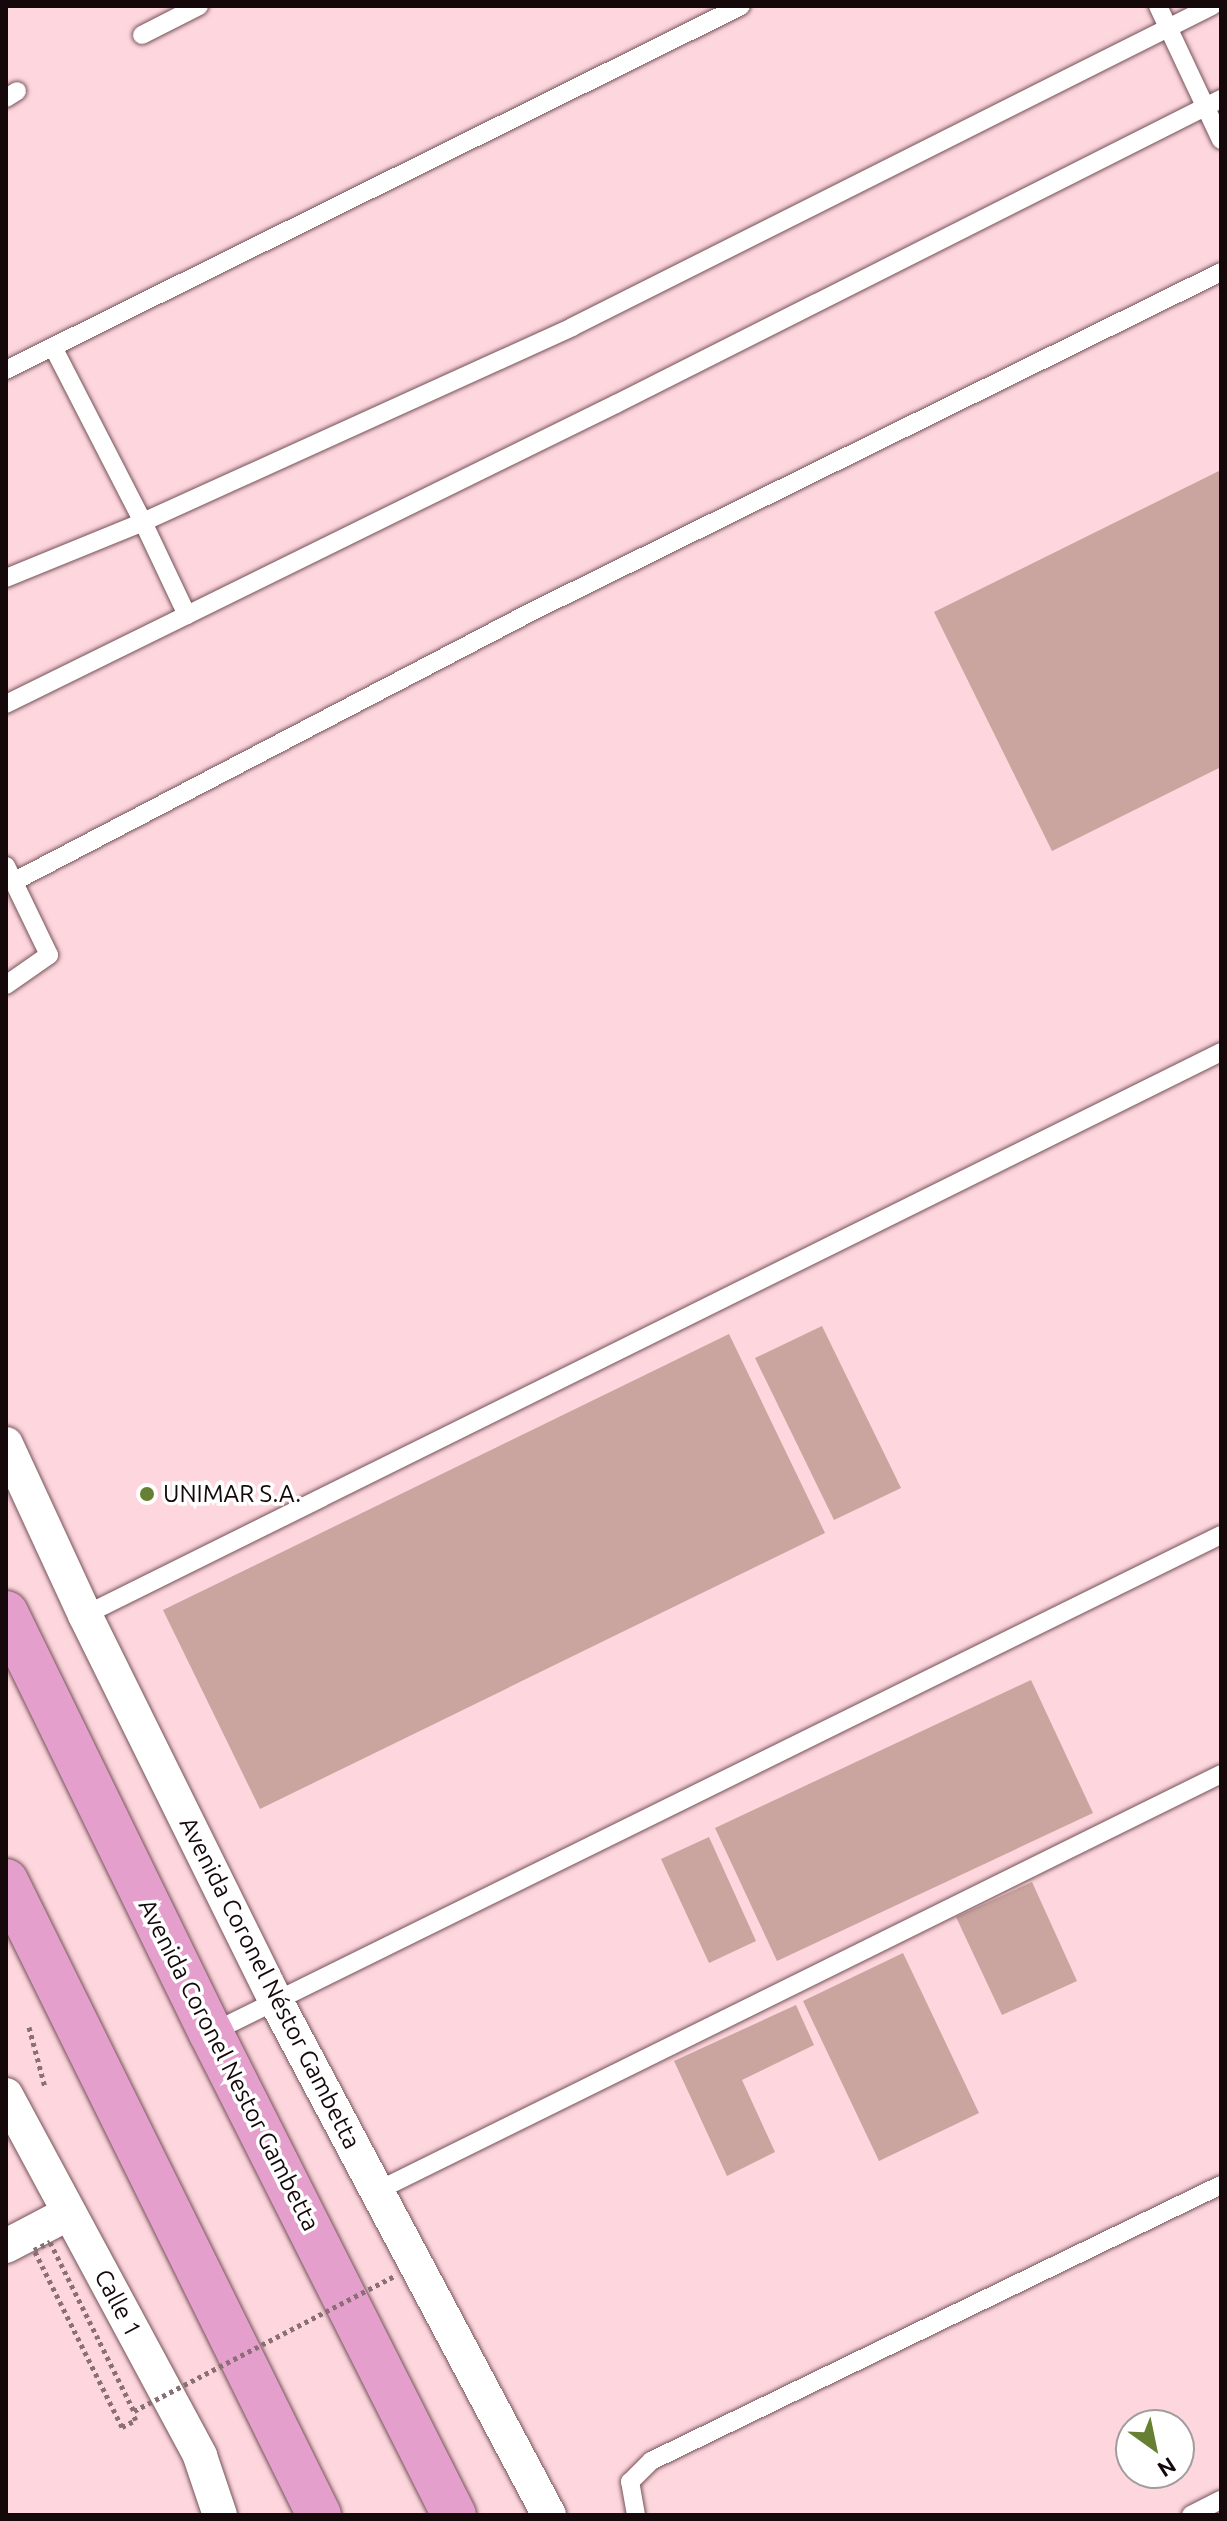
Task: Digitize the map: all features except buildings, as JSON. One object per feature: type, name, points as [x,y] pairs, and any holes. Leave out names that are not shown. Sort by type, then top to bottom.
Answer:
[{"type":"highway","name":"Avenida Coronel Nestor Gambetta","points":[[6,1613],[211,2033],[454,2515]]},
{"type":"highway","points":[[6,1881],[319,2515]]},
{"type":"street","name":"Avenida Coronel Néstor Gambetta","points":[[6,1444],[85,1615],[276,2001],[549,2515]]},
{"type":"street","name":"Calle 1","points":[[6,2095],[200,2456],[220,2515]]},
{"type":"street","points":[[6,2246],[69,2213]]},
{"type":"lane","points":[[142,35],[199,6]]},
{"type":"lane","points":[[6,370],[741,6]]},
{"type":"lane","points":[[1158,6],[1213,103],[1221,140]]},
{"type":"lane","points":[[6,578],[143,522],[572,327],[1212,6]]},
{"type":"lane","points":[[6,704],[1213,103]]},
{"type":"lane","points":[[6,985],[49,955],[9,874],[531,612],[1221,272]]},
{"type":"lane","points":[[53,347],[187,615]]},
{"type":"lane","points":[[85,1615],[1221,1052]]},
{"type":"lane","points":[[211,2033],[1221,1535]]},
{"type":"lane","points":[[377,2191],[1221,1774]]},
{"type":"lane","points":[[636,2515],[630,2482],[651,2461],[1221,2185]]},
{"type":"lane","points":[[1191,2515],[1221,2500]]},
{"type":"path","points":[[27,2022],[46,2089]]},
{"type":"path","points":[[122,2427],[34,2250],[50,2242],[134,2411],[396,2275]]},
{"type":"path","points":[[199,2360],[213,2388]]},
{"type":"place","name":"UNIMAR S.A.","points":[[147,1494]]}]
